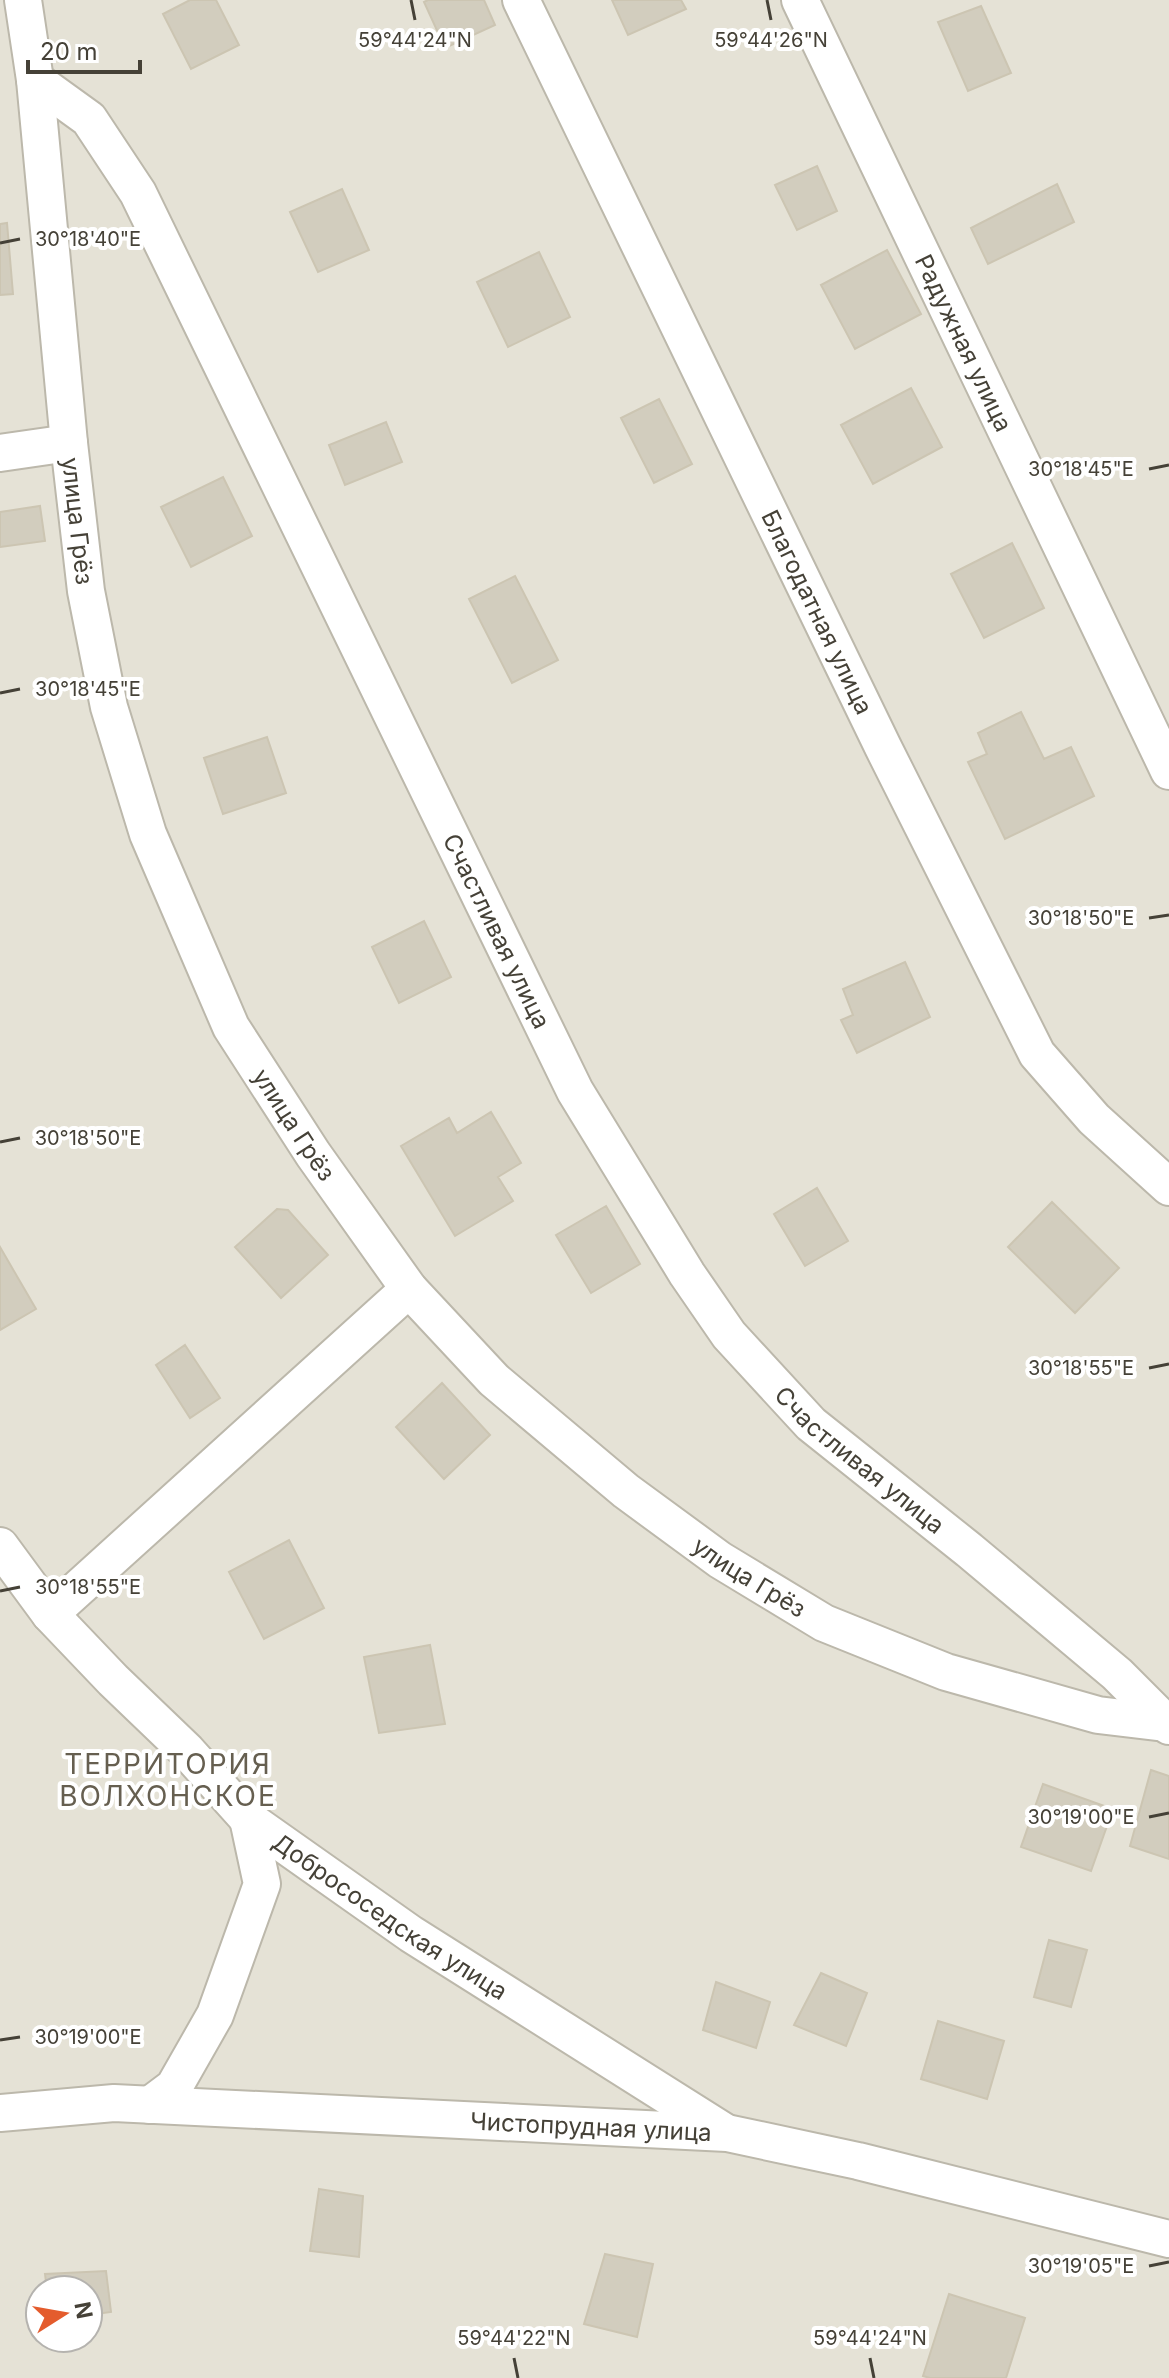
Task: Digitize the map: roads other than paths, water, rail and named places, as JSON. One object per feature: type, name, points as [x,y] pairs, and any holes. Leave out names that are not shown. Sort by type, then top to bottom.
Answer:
[{"type":"street","points":[[23,0],[35,80]]},
{"type":"street","name":"Благодатная улица","points":[[521,0],[876,733],[1037,1054],[1094,1119],[1169,1187]]},
{"type":"street","name":"Радужная улица","points":[[800,0],[1169,771]]},
{"type":"street","name":"улица Грёз","points":[[35,80],[86,591],[109,707],[148,834],[231,1027],[313,1154],[409,1289],[494,1380],[626,1491],[720,1560],[824,1623],[946,1672],[1098,1715],[1167,1725]]},
{"type":"street","name":"Счастливая улица","points":[[35,80],[89,119],[138,193],[575,1091],[687,1274],[729,1335],[811,1424],[1117,1674],[1167,1725]]},
{"type":"street","points":[[0,453],[69,443]]},
{"type":"street","points":[[50,1614],[409,1289]]},
{"type":"street","name":"Добрососедская улица","points":[[0,1546],[50,1614],[187,1751],[248,1819],[411,1934],[727,2133]]},
{"type":"street","points":[[150,2105],[174,2087],[215,2015],[262,1884],[248,1819]]},
{"type":"street","name":"Чистопрудная улица","points":[[0,2113],[114,2103],[727,2133],[858,2161],[1169,2239]]},
{"type":"district","name":"ТЕРРИТОРИЯ ВОЛХОНСКОЕ","points":[[168,1780]]}]
